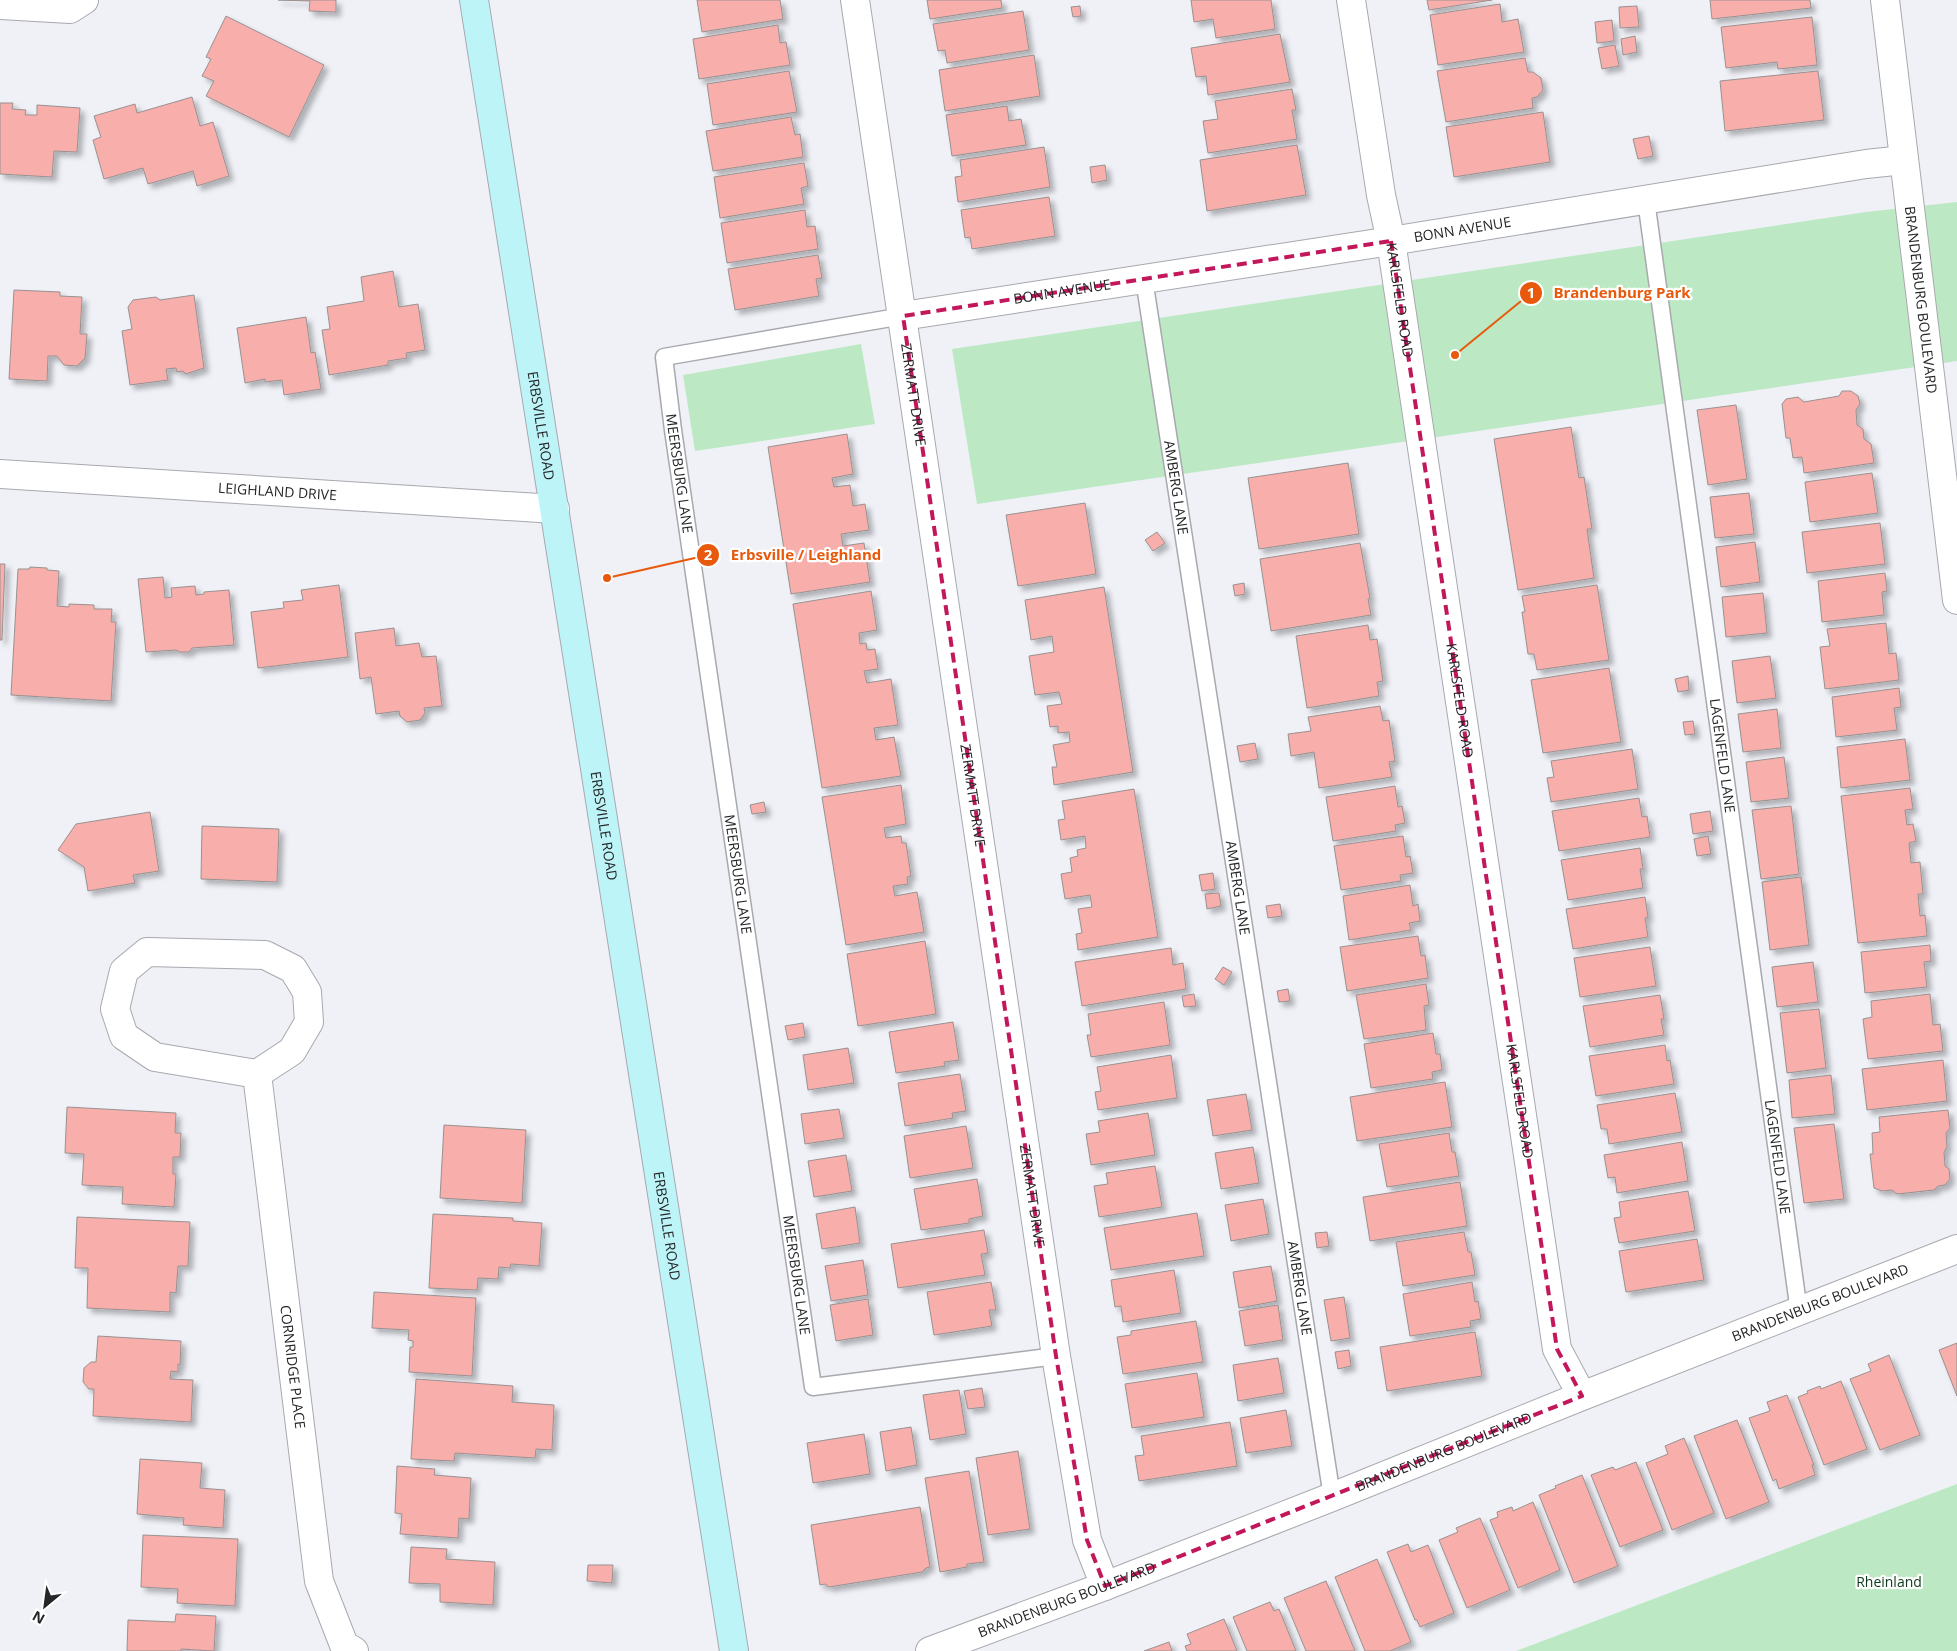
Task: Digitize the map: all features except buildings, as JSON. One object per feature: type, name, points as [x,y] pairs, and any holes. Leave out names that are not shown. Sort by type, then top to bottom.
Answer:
[{"type":"main road","name":"ERBSVILLE ROAD","points":[[474,0],[734,1651]]},
{"type":"street","points":[[0,5],[70,10],[84,0]]},
{"type":"street","name":"ZERMATT DRIVE","points":[[855,0],[1056,1356],[1087,1540],[1105,1586]]},
{"type":"street","name":"KARLSFELD ROAD","points":[[1351,0],[1381,195],[1390,241],[1557,1349],[1582,1396]]},
{"type":"street","name":"BRANDENBURG BOULEVARD","points":[[1885,0],[1957,600]]},
{"type":"street","name":"BONN AVENUE","points":[[903,316],[1390,241],[1860,165],[1904,160]]},
{"type":"street","name":"LEIGHLAND DRIVE","points":[[0,474],[555,509]]},
{"type":"street","points":[[147,952],[265,955],[293,969],[307,992],[309,1022],[292,1051],[257,1074],[155,1057],[124,1036],[116,1009],[124,971],[147,952]]},
{"type":"street","name":"CORNRIDGE PLACE","points":[[257,1074],[319,1581],[344,1645],[354,1651]]},
{"type":"street","name":"BRANDENBURG BOULEVARD","points":[[930,1651],[1105,1586],[1582,1396],[1957,1250]]},
{"type":"lane","name":"LAGENFELD LANE","points":[[1646,200],[1799,1312]]},
{"type":"lane","name":"AMBERG LANE","points":[[1144,279],[1332,1497]]},
{"type":"lane","name":"MEERSBURG LANE","points":[[903,316],[664,357],[673,430],[813,1387],[1056,1356]]},
{"type":"highlighted area","points":[[1391,241],[1557,1349],[1582,1396],[1105,1586],[1087,1540],[1056,1356],[903,316]]},
{"type":"green space","points":[[1957,202],[1957,361],[977,504],[952,349],[1866,212]]},
{"type":"green space","points":[[861,344],[875,424],[695,451],[683,375]]},
{"type":"green space","name":"Rheinland","points":[[1957,1484],[1957,1651],[1516,1651]]},
{"type":"place","name":"Brandenburg Park","points":[[1455,355]]},
{"type":"place","name":"Erbsville / Leighland","points":[[607,578]]}]
